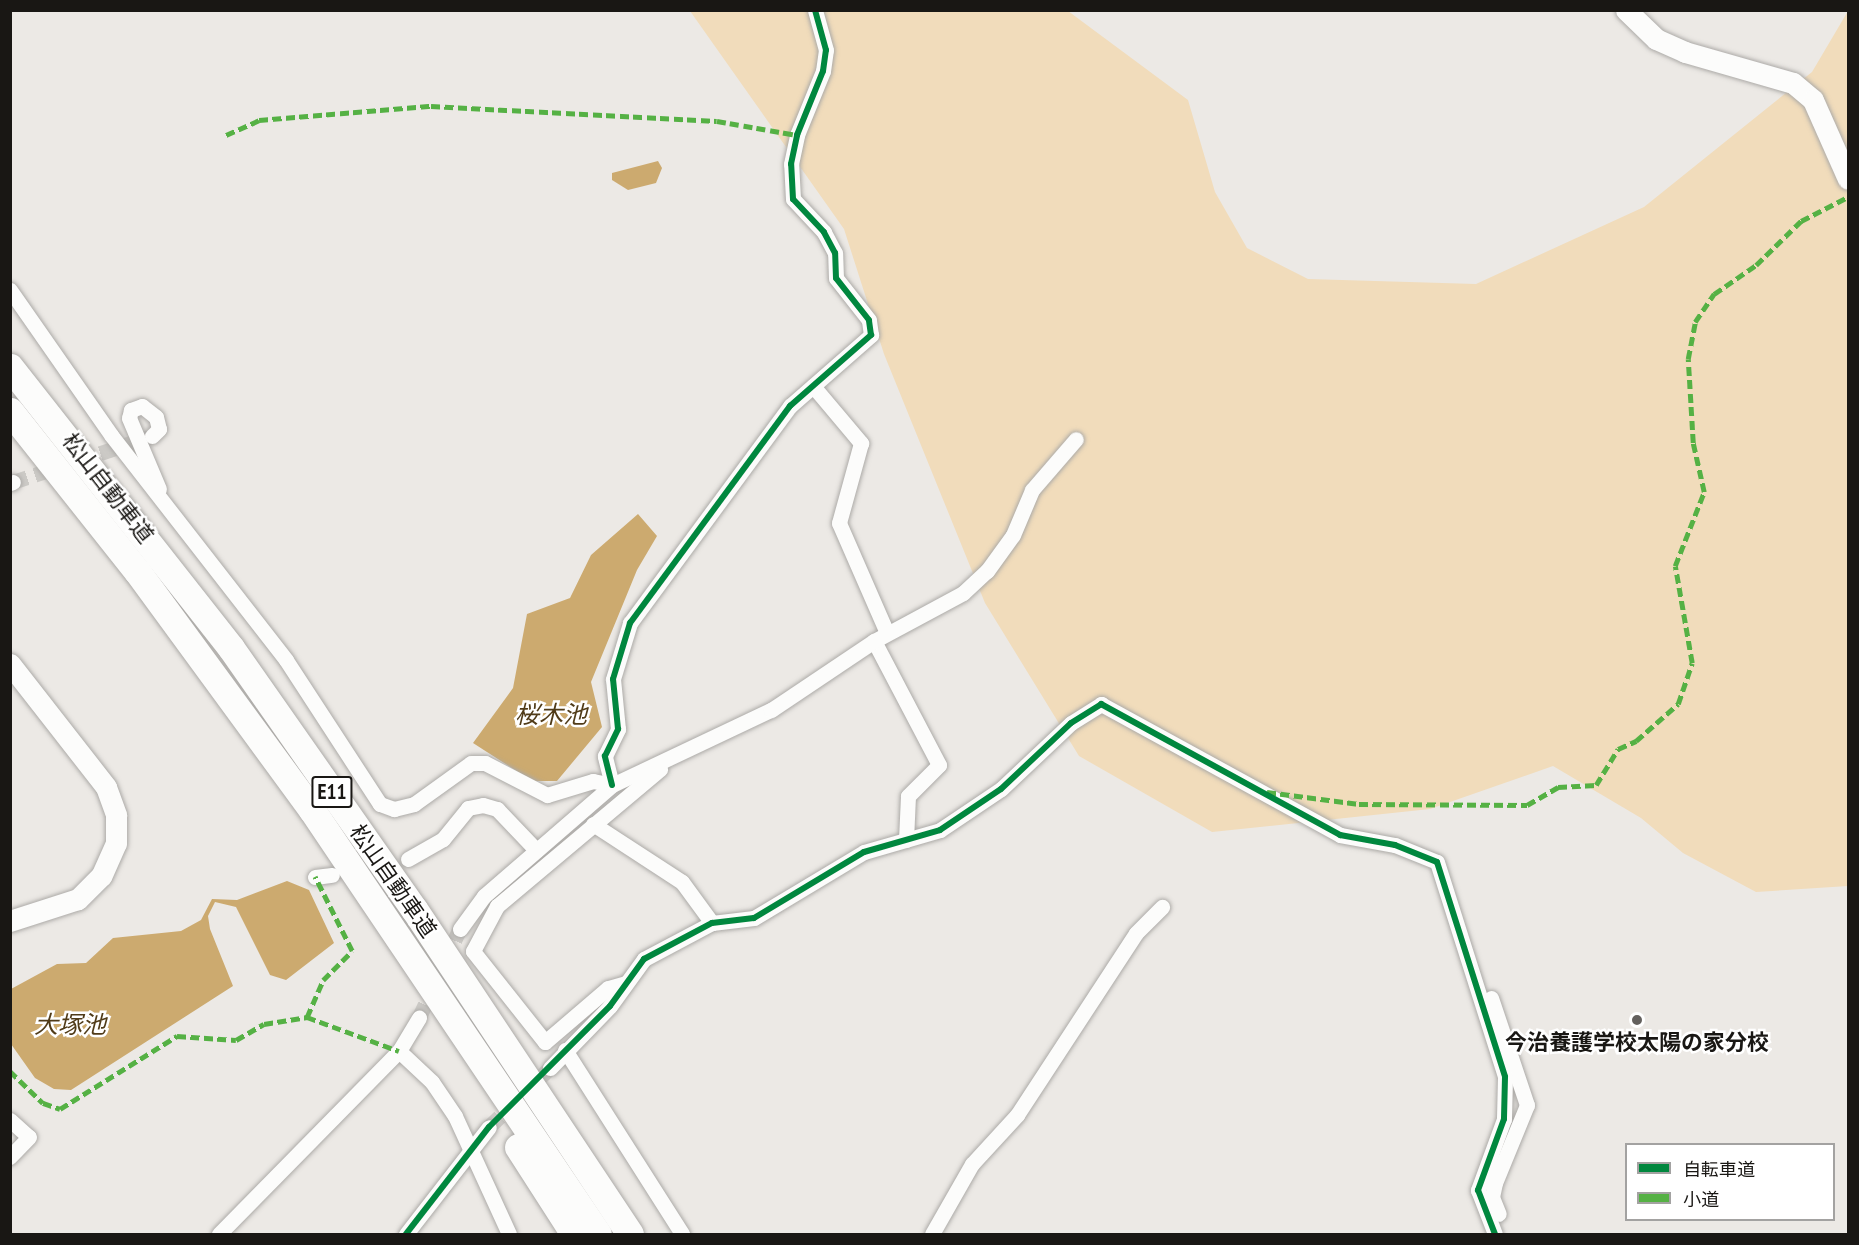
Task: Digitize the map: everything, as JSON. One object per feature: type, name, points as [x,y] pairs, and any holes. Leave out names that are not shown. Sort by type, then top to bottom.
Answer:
[{"type":"highway","name":"松山自動車道","points":[[10,367],[231,648],[414,909],[630,1234]]},
{"type":"highway","name":"松山自動車道","points":[[10,411],[137,571],[312,810],[598,1234]]},
{"type":"highway","points":[[312,810],[382,932],[574,1234]]},
{"type":"street","points":[[612,785],[605,756],[618,729],[613,680],[630,623],[742,466],[813,386],[871,334],[869,320],[836,278],[835,252],[824,232],[794,199],[791,164],[797,135],[824,71],[826,50],[815,10]]},
{"type":"street","points":[[1626,10],[1648,34],[1685,52],[1793,83],[1813,100],[1848,179]]},
{"type":"street","points":[[10,290],[168,511],[286,660],[380,804],[394,809],[414,804],[471,763],[485,763],[547,795],[593,781],[612,785]]},
{"type":"street","points":[[813,386],[861,443],[839,523],[881,637],[939,765],[908,796],[906,840]]},
{"type":"street","points":[[152,436],[159,429],[156,417],[146,407],[131,410],[129,418],[168,511]]},
{"type":"street","points":[[460,929],[484,896],[612,785],[771,710],[881,637],[963,593],[987,571],[1013,535],[1032,490],[1076,439]]},
{"type":"street","points":[[10,664],[106,787],[116,815],[116,843],[100,876],[78,899],[10,921]]},
{"type":"street","points":[[550,1068],[626,983],[644,959],[712,923],[754,918],[864,852],[906,840],[961,816],[1101,704],[1340,835],[1430,857],[1446,879],[1447,906],[1505,1077],[1504,1119],[1478,1190],[1495,1234]]},
{"type":"street","points":[[626,983],[608,988],[545,1042],[472,951],[497,906],[671,759]]},
{"type":"street","points":[[408,860],[443,839],[468,808],[483,805],[497,809],[536,850]]},
{"type":"street","points":[[593,824],[682,882],[712,923]]},
{"type":"street","points":[[315,877],[332,875]]},
{"type":"street","points":[[932,1234],[972,1164],[1017,1116],[1136,933],[1162,907]]},
{"type":"street","points":[[1491,998],[1527,1105],[1492,1197],[1503,1234]]},
{"type":"street","points":[[219,1234],[399,1050],[419,1018]]},
{"type":"street","points":[[399,1050],[432,1082],[472,1148],[509,1234]]},
{"type":"street","points":[[565,1050],[682,1234]]},
{"type":"street","points":[[10,1120],[28,1137],[10,1158]]},
{"type":"street","points":[[406,1234],[489,1127]]},
{"type":"shaded area","points":[[690,11],[1068,11],[1188,100],[1215,192],[1247,248],[1308,279],[1476,284],[1644,207],[1812,72],[1848,11],[1848,886],[1756,892],[1683,853],[1641,818],[1553,766],[1430,809],[1212,832],[1079,756],[985,603],[884,354],[844,229]]},
{"type":"water","points":[[658,161],[662,168],[656,183],[628,190],[612,180],[612,173]]},
{"type":"water","name":"桜木池","points":[[638,514],[657,536],[637,570],[591,682],[602,727],[557,781],[532,781],[473,743],[513,688],[527,614],[570,598],[591,555]]},
{"type":"water","name":"大塚池","points":[[287,881],[309,890],[334,943],[286,980],[270,975],[236,907],[215,902],[208,916],[210,929],[233,986],[71,1090],[54,1089],[35,1078],[11,1044],[11,989],[57,964],[86,963],[113,938],[181,931],[201,920],[212,899],[237,900]]},
{"type":"tunnel","points":[[13,482],[149,437]]},
{"type":"tunnel","points":[[445,961],[460,929]]},
{"type":"tunnel","points":[[419,1018],[434,986]]},
{"type":"tunnel","points":[[489,1127],[550,1068]]},
{"type":"marked path","points":[[226,135],[259,120],[431,106],[717,121],[797,135]]},
{"type":"marked path","points":[[1267,792],[1359,804],[1527,805],[1558,787],[1596,785],[1618,749],[1636,741],[1678,704],[1692,663],[1675,566],[1704,492],[1693,443],[1688,359],[1695,322],[1714,294],[1756,265],[1801,221],[1848,197]]},
{"type":"marked path","points":[[307,1017],[323,980],[352,951],[315,877]]},
{"type":"marked path","points":[[10,1071],[43,1103],[60,1109],[177,1036],[236,1040],[264,1024],[307,1017],[399,1051]]},
{"type":"cycle path","points":[[612,785],[605,756],[618,729],[613,679],[630,623],[790,406],[871,335],[869,320],[836,278],[835,253],[824,232],[793,199],[791,164],[797,135],[823,71],[826,50],[815,10]]},
{"type":"cycle path","points":[[406,1234],[489,1127],[610,1006],[644,959],[712,923],[754,918],[864,852],[940,830],[1001,789],[1071,723],[1101,704],[1340,835],[1395,845],[1437,862],[1505,1077],[1504,1119],[1478,1190],[1495,1234]]},
{"type":"place","name":"今治養護学校太陽の家分校","points":[[1637,1020]]}]
